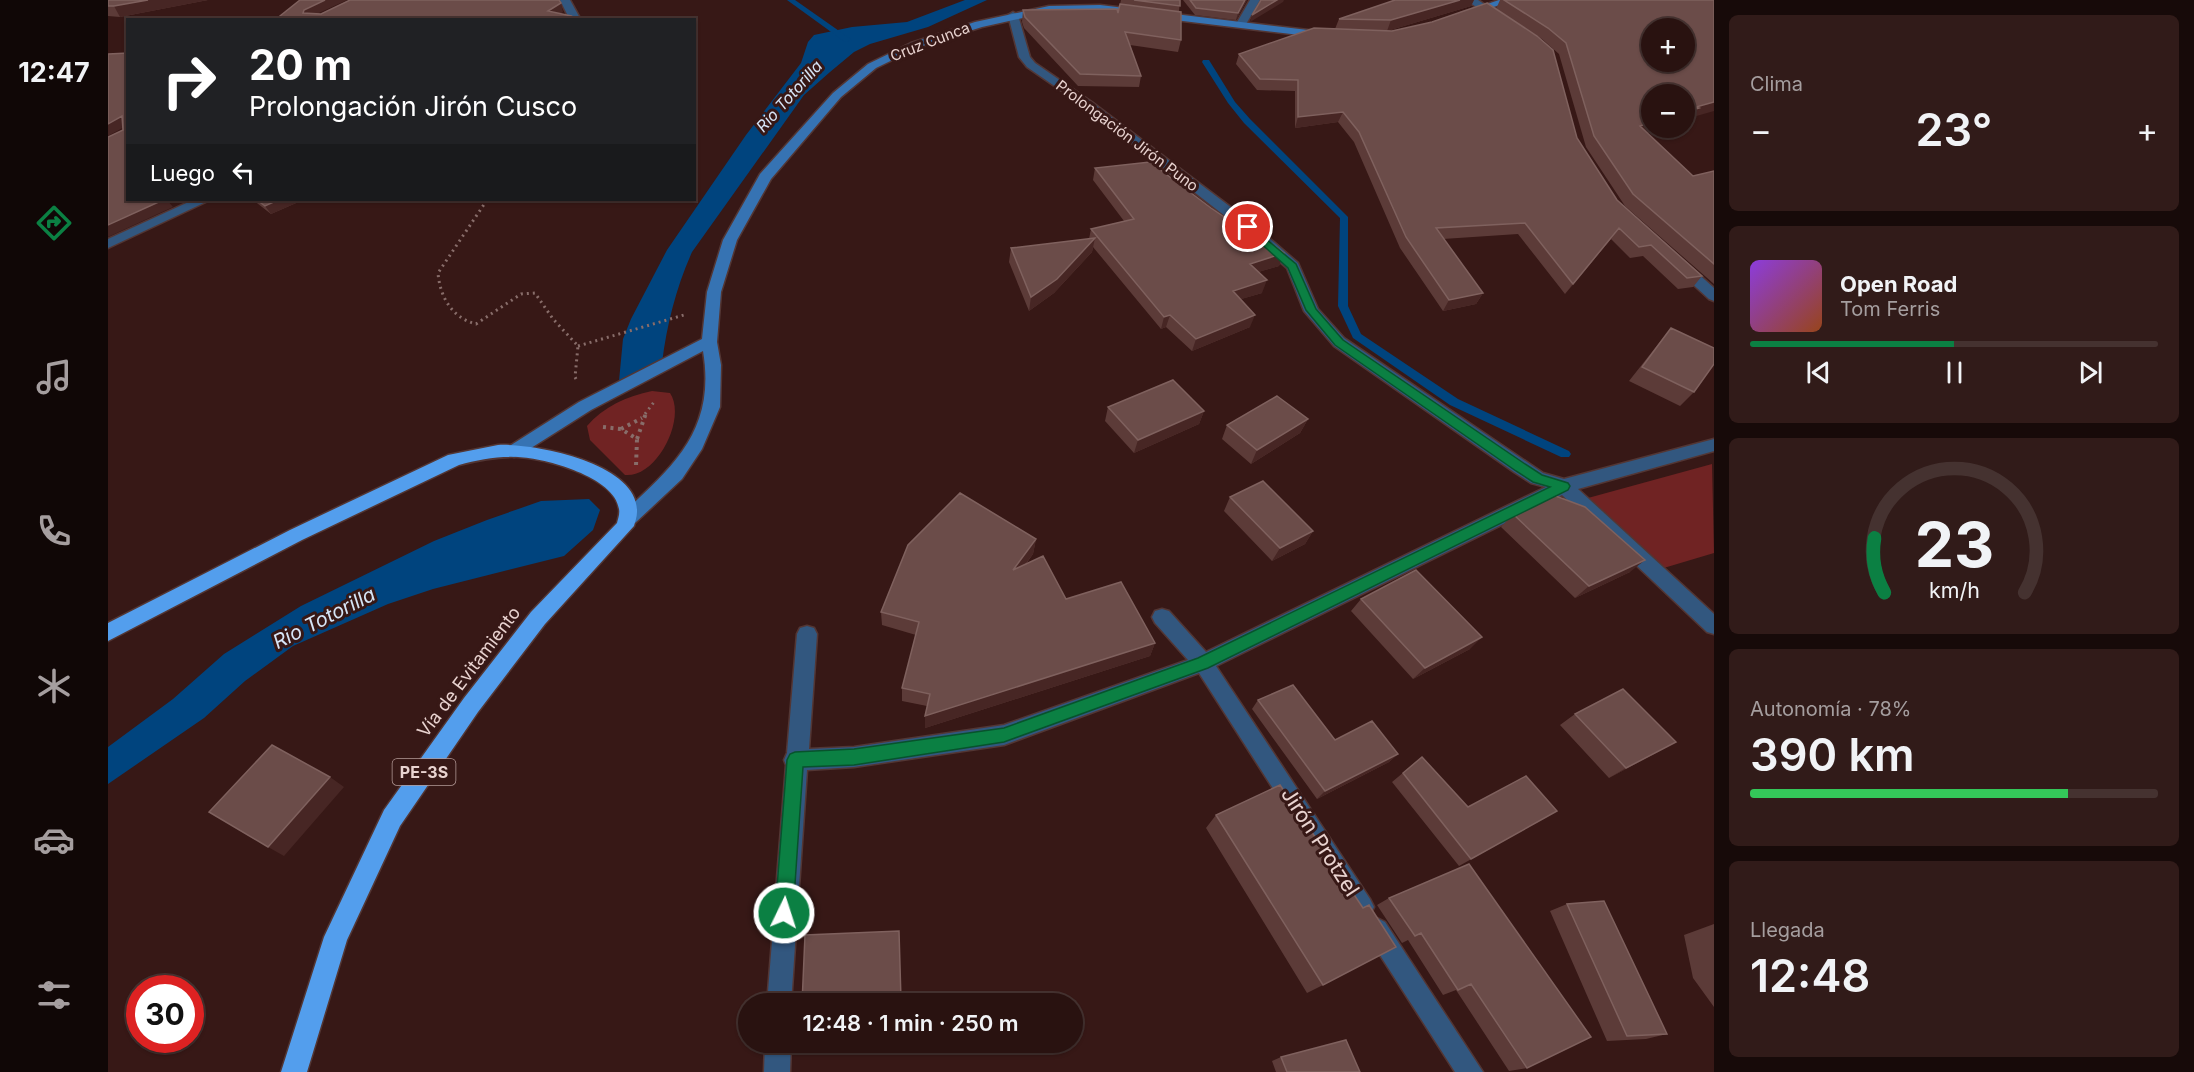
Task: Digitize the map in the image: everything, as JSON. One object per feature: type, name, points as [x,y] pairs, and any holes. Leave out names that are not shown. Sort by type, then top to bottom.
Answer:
[{"type":"highway","points":[[108,633],[296,535],[453,460],[491,451],[540,453],[594,472],[616,486],[626,500],[630,518]]},
{"type":"highway","name":"Vía de Evitamiento","points":[[294,1072],[336,937],[392,819],[471,705],[537,618],[621,531],[630,518]]},
{"type":"street","points":[[565,0],[575,18]]},
{"type":"street","points":[[1241,24],[1255,0]]},
{"type":"street","points":[[1458,16],[1476,3],[1510,0]]},
{"type":"street","points":[[1476,3],[1510,25]]},
{"type":"street","name":"Cruz Cunca","points":[[630,518],[661,490],[694,449],[712,407],[713,365],[709,342],[714,292],[730,240],[765,177],[837,95],[872,66],[915,45],[1013,15],[1048,9],[1100,8],[1340,36]]},
{"type":"street","name":"Prolongación Jirón Puno","points":[[1013,15],[1025,57],[1031,65],[1089,105],[1248,227],[1293,266],[1311,310],[1339,342],[1520,468],[1537,478],[1564,486]]},
{"type":"street","points":[[108,244],[201,201]]},
{"type":"street","points":[[1670,257],[1714,296]]},
{"type":"street","points":[[514,451],[586,405],[709,342]]},
{"type":"street","points":[[795,760],[854,757],[1004,735],[1203,663],[1564,486],[1714,445]]},
{"type":"street","points":[[1564,486],[1714,626]]},
{"type":"street","name":"Jirón Protzel","points":[[1162,617],[1203,663],[1470,1072]]},
{"type":"street","points":[[780,993],[795,760],[807,634]]},
{"type":"street","points":[[777,1072],[778,1053]]},
{"type":"path","points":[[487,201],[438,273],[438,284],[443,297],[461,320],[476,324],[497,313],[518,294],[531,291],[578,346],[575,377]]},
{"type":"path","points":[[578,346],[671,318]]},
{"type":"path","points":[[571,414],[584,426],[621,429],[637,439],[635,478],[661,490]]},
{"type":"path","points":[[621,429],[643,418]]},
{"type":"shaded area","points":[[652,391],[670,393],[675,417],[672,431],[658,457],[648,467],[637,473],[625,475],[590,440],[587,426],[600,413],[616,403]]},
{"type":"shaded area","points":[[1712,464],[1714,553],[1657,570],[1588,498]]},
{"type":"water","name":"Rio Totorilla","points":[[965,0],[987,0],[928,27],[870,44],[854,52],[804,95],[692,252],[673,306],[662,363],[619,381],[623,339],[667,250],[746,135],[801,63],[808,42],[814,35],[852,27],[907,22]]},
{"type":"water","name":"Rio Totorilla","points":[[589,499],[600,510],[593,530],[564,556],[433,589],[388,604],[293,646],[245,681],[204,718],[108,784],[108,747],[173,699],[224,654],[301,606],[434,541],[487,520],[541,501]]},
{"type":"building","points":[[108,0],[148,0],[108,6]]},
{"type":"building","points":[[300,0],[325,0],[304,10],[303,13],[321,14],[350,0],[559,0],[561,3],[548,11],[571,16],[568,18],[278,18]]},
{"type":"building","points":[[1134,0],[1180,0],[1180,6]]},
{"type":"building","points":[[1190,0],[1245,0],[1238,13],[1196,8]]},
{"type":"building","points":[[1261,0],[1277,0],[1252,15]]},
{"type":"building","points":[[1395,0],[1460,0],[1391,20],[1339,19]]},
{"type":"building","points":[[1504,0],[1714,0],[1714,102],[1696,107],[1699,108],[1695,109],[1695,84],[1641,84],[1640,126],[1641,138],[1653,138],[1693,176],[1714,171],[1714,264],[1633,194],[1594,136],[1566,43],[1548,28]]},
{"type":"building","points":[[1487,3],[1537,36],[1553,50],[1577,138],[1617,200],[1702,276],[1687,278],[1651,245],[1639,247],[1619,228],[1573,284],[1525,223],[1436,228],[1483,293],[1449,300],[1406,237],[1359,132],[1343,112],[1298,117],[1298,80],[1260,79],[1239,54],[1314,28],[1392,31],[1432,22]]},
{"type":"building","points":[[1120,4],[1181,12],[1181,40],[1125,32],[1141,76],[1080,74],[1025,17],[1023,10],[1117,9],[1118,13]]},
{"type":"building","points":[[126,53],[126,201],[161,201],[108,225],[108,137],[123,130],[122,116],[108,124],[108,54]]},
{"type":"building","points":[[1150,162],[1230,221],[1236,218],[1284,253],[1250,264],[1267,280],[1233,291],[1255,315],[1196,339],[1170,315],[1164,317],[1091,229],[1134,219],[1095,168]]},
{"type":"building","points":[[258,201],[276,201],[265,206]]},
{"type":"building","points":[[1095,238],[1057,279],[1031,297],[1011,248]]},
{"type":"building","points":[[1671,328],[1714,348],[1714,364],[1694,392],[1642,367]]},
{"type":"building","points":[[1173,380],[1204,411],[1138,440],[1108,407]]},
{"type":"building","points":[[1277,396],[1308,419],[1257,450],[1227,425]]},
{"type":"building","points":[[1263,481],[1313,531],[1280,548],[1230,497]]},
{"type":"building","points":[[960,493],[1036,539],[1013,570],[1043,556],[1066,599],[1121,582],[1155,643],[925,716],[930,694],[902,688],[919,622],[881,612],[908,545]]},
{"type":"building","points":[[1553,495],[1585,507],[1645,560],[1589,586],[1513,514]]},
{"type":"building","points":[[1416,570],[1482,637],[1425,668],[1361,599]]},
{"type":"building","points":[[1293,685],[1335,740],[1372,721],[1398,754],[1325,791],[1258,700]]},
{"type":"building","points":[[1623,689],[1676,742],[1626,768],[1575,714]]},
{"type":"building","points":[[272,745],[330,777],[268,847],[209,812]]},
{"type":"building","points":[[1422,757],[1468,807],[1526,776],[1557,811],[1471,859],[1403,773]]},
{"type":"building","points":[[1280,785],[1363,908],[1369,905],[1396,947],[1323,985],[1216,815]]},
{"type":"building","points":[[1469,864],[1591,1037],[1527,1068],[1471,984],[1458,990],[1421,933],[1415,936],[1389,898]]},
{"type":"building","points":[[1604,901],[1667,1034],[1627,1036],[1567,904]]},
{"type":"building","points":[[899,931],[901,993],[802,993],[805,935]]},
{"type":"building","points":[[1346,1040],[1360,1072],[1287,1072],[1281,1057]]},
{"type":"waterway","points":[[790,0],[848,40]]},
{"type":"waterway","points":[[1206,62],[1232,103],[1247,121],[1344,217],[1343,306],[1357,336],[1454,402],[1565,454]]},
{"type":"route","points":[[784,913],[795,760],[854,757],[1004,735],[1203,663],[1564,486],[1537,478],[1520,468],[1339,342],[1311,310],[1293,266],[1248,227]]}]
